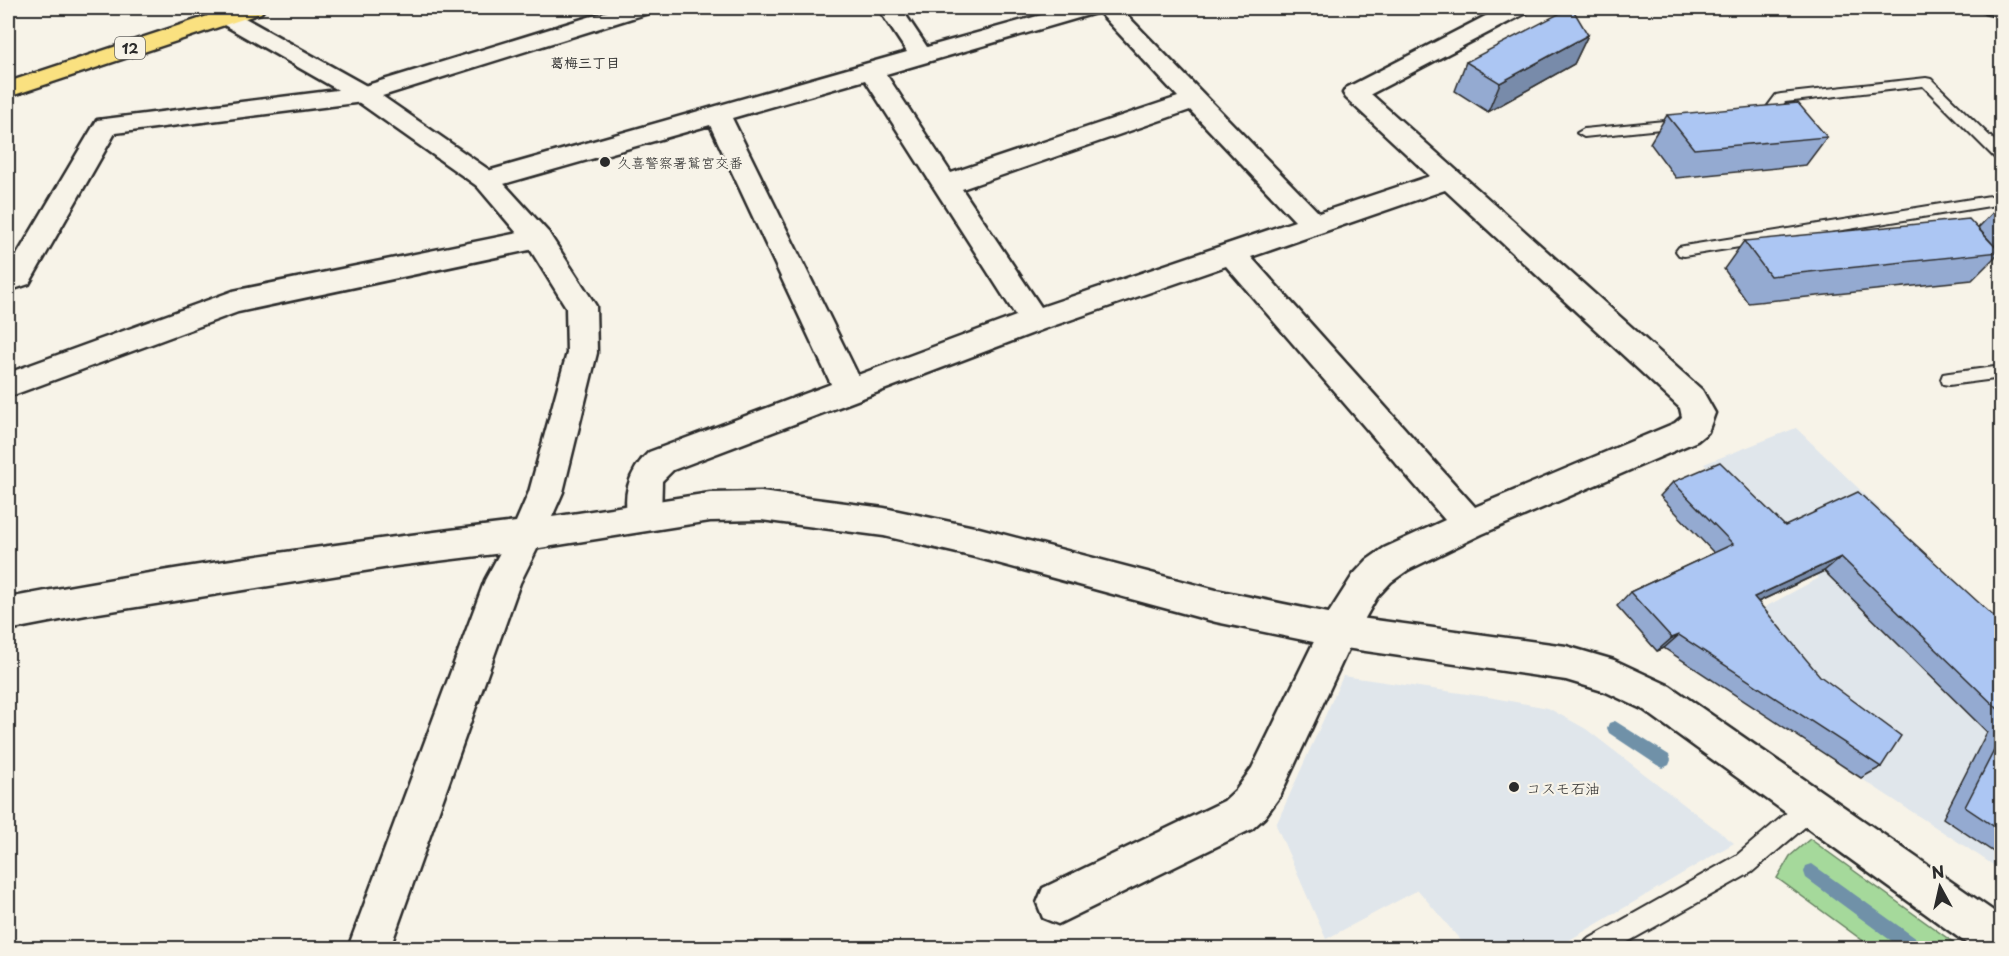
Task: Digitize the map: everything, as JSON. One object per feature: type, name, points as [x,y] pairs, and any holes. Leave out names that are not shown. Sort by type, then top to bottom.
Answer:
[{"type":"main road","name":"12","points":[[8,90],[219,12],[253,8]]},
{"type":"street","points":[[8,281],[19,277],[106,126],[363,94],[640,8]]},
{"type":"street","points":[[890,8],[921,56]]},
{"type":"street","points":[[486,180],[1090,8]]},
{"type":"street","points":[[1108,8],[1313,224]]},
{"type":"street","points":[[1059,903],[1238,815],[1250,804],[1266,782],[1338,631],[1365,586],[1379,571],[1396,559],[1470,524],[1686,432],[1697,423],[1699,413],[1691,399],[1355,93],[1518,8]]},
{"type":"street","points":[[1993,8],[2001,10]]},
{"type":"street","points":[[219,12],[363,94],[486,180],[538,239],[581,306],[582,353],[546,492],[527,535],[503,580],[369,948]]},
{"type":"street","points":[[870,69],[1034,321]]},
{"type":"street","points":[[944,185],[1194,100]]},
{"type":"street","points":[[717,113],[850,391]]},
{"type":"street","points":[[644,516],[643,486],[650,470],[661,461],[1034,321],[1449,179]]},
{"type":"street","points":[[8,385],[233,302],[538,239]]},
{"type":"street","points":[[1231,253],[1470,524]]},
{"type":"street","points":[[8,614],[86,599],[396,551],[527,535],[710,507],[761,506],[884,522],[979,543],[1216,606],[1338,631],[1566,663],[1614,677],[1658,698],[2001,943]]},
{"type":"lane","points":[[1745,117],[1768,115],[1781,98],[1926,82],[2001,158]]},
{"type":"lane","points":[[1584,133],[1699,122]]},
{"type":"lane","points":[[1684,251],[2001,199]]},
{"type":"lane","points":[[1948,379],[2001,372]]},
{"type":"lane","points":[[1595,948],[1744,864],[1811,807]]},
{"type":"shaded area","points":[[1796,428],[2001,626],[2001,870],[1674,656],[1819,578],[1704,464]]},
{"type":"shaded area","points":[[1343,676],[1548,708],[1586,729],[1734,843],[1556,948],[1467,948],[1418,890],[1326,939],[1276,825]]},
{"type":"green space","points":[[1810,839],[1961,948],[1873,948],[1777,878],[1790,856]]},
{"type":"building","points":[[1570,8],[1588,35],[1500,83],[1466,62]]},
{"type":"building","points":[[1798,103],[1827,137],[1694,149],[1667,115]]},
{"type":"building","points":[[1969,219],[2000,252],[1770,276],[1744,241]]},
{"type":"building","points":[[1720,462],[1785,526],[1858,492],[2001,623],[2001,712],[1841,557],[1754,597],[1820,676],[1901,736],[1881,767],[1679,635],[1672,638],[1630,592],[1733,544],[1673,482]]},
{"type":"building","points":[[2001,737],[2001,831],[1965,807]]},
{"type":"waterway","points":[[1615,728],[1663,760]]},
{"type":"waterway","points":[[1812,872],[1915,948]]},
{"type":"place","name":"久喜警察署鷲宮交番","points":[[605,162]]},
{"type":"place","name":"コスモ石油","points":[[1514,787]]},
{"type":"district","name":"葛梅三丁目","points":[[585,62]]}]
